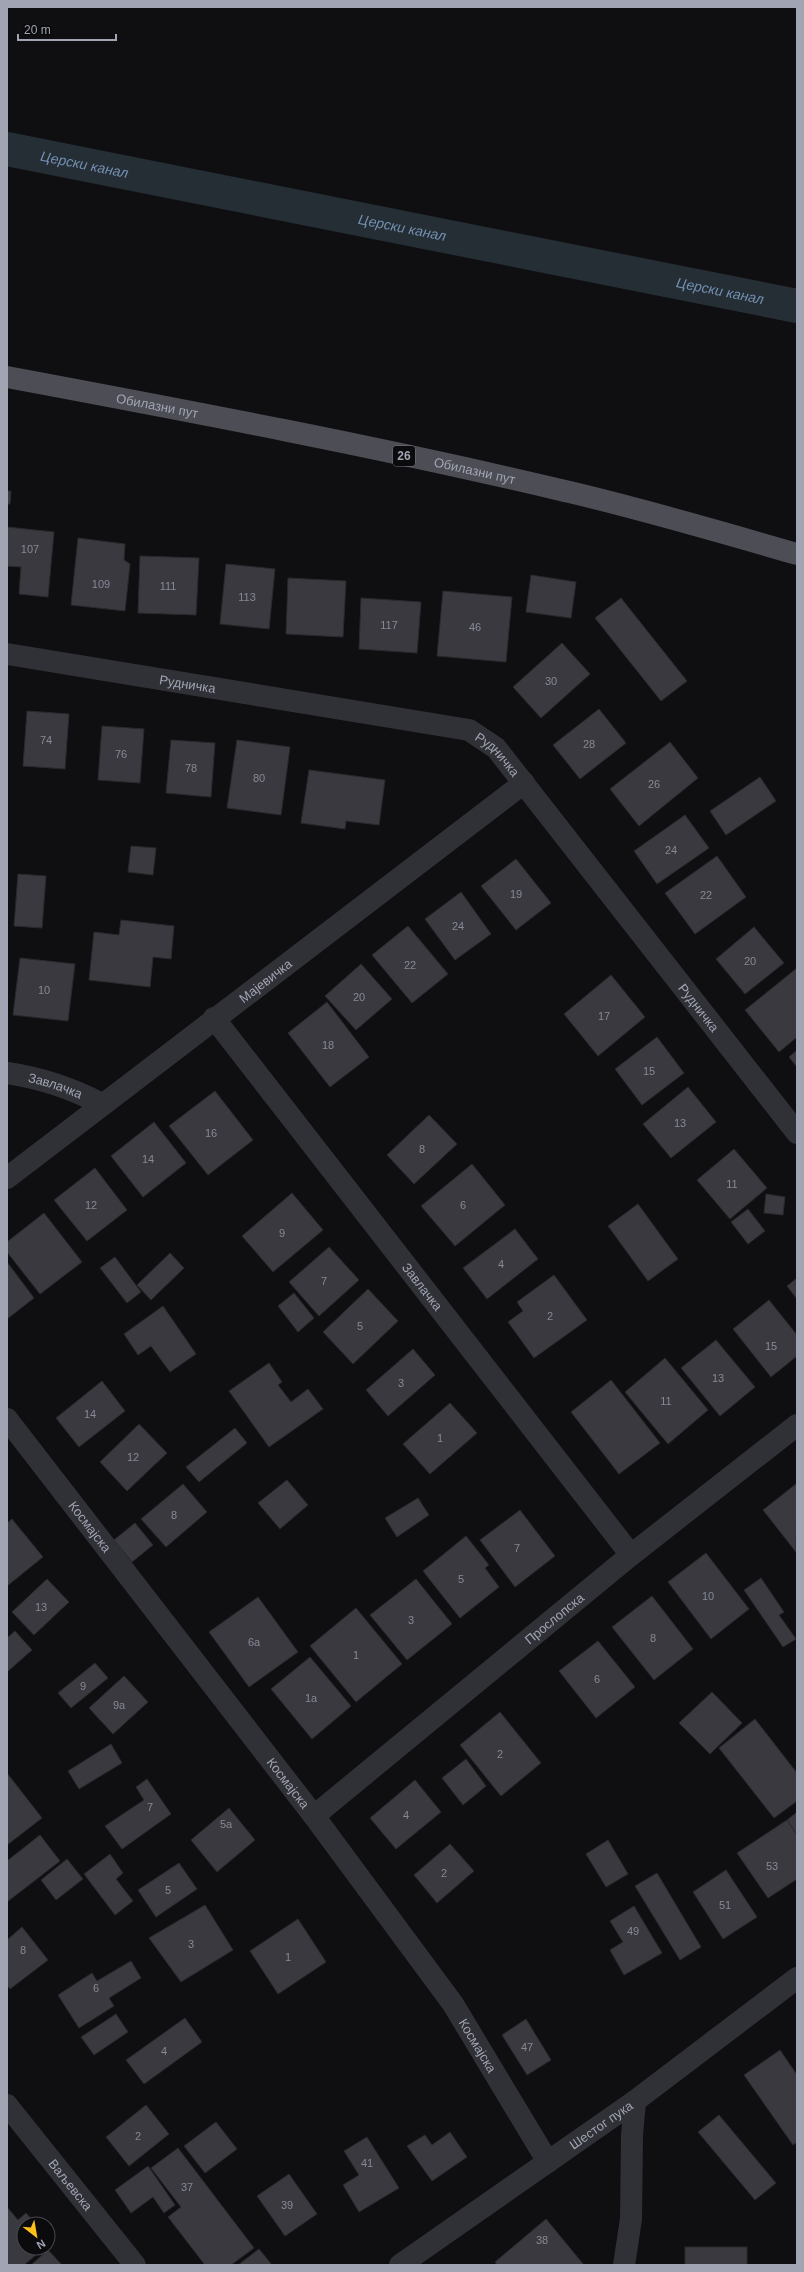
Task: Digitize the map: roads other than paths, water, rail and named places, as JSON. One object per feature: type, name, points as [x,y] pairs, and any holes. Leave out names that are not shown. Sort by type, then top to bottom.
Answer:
[{"type":"main road","name":"Обилазни пут","points":[[7,377],[230,419],[495,475],[688,522],[797,554]]},
{"type":"street","name":"Рудничка","points":[[7,654],[469,730],[496,748],[797,1133]]},
{"type":"street","name":"Мајевичка","points":[[7,1178],[214,1018],[524,783]]},
{"type":"street","name":"Завлачка","points":[[214,1018],[631,1556]]},
{"type":"street","name":"Завлачка","points":[[7,1073],[38,1078],[67,1087],[102,1104]]},
{"type":"street","name":"Космајска","points":[[7,1419],[314,1816],[453,2004],[548,2162]]},
{"type":"street","name":"Прослопска","points":[[314,1816],[631,1556],[797,1425]]},
{"type":"street","name":"Шестог пука","points":[[400,2265],[635,2101],[797,1978]]},
{"type":"street","points":[[624,2265],[631,2219],[632,2135],[635,2101]]},
{"type":"street","name":"Ваљевска","points":[[7,2105],[28,2134],[135,2265]]},
{"type":"street","points":[[7,2133],[28,2134]]},
{"type":"waterway","name":"Церски канал","points":[[7,149],[797,306]]}]
